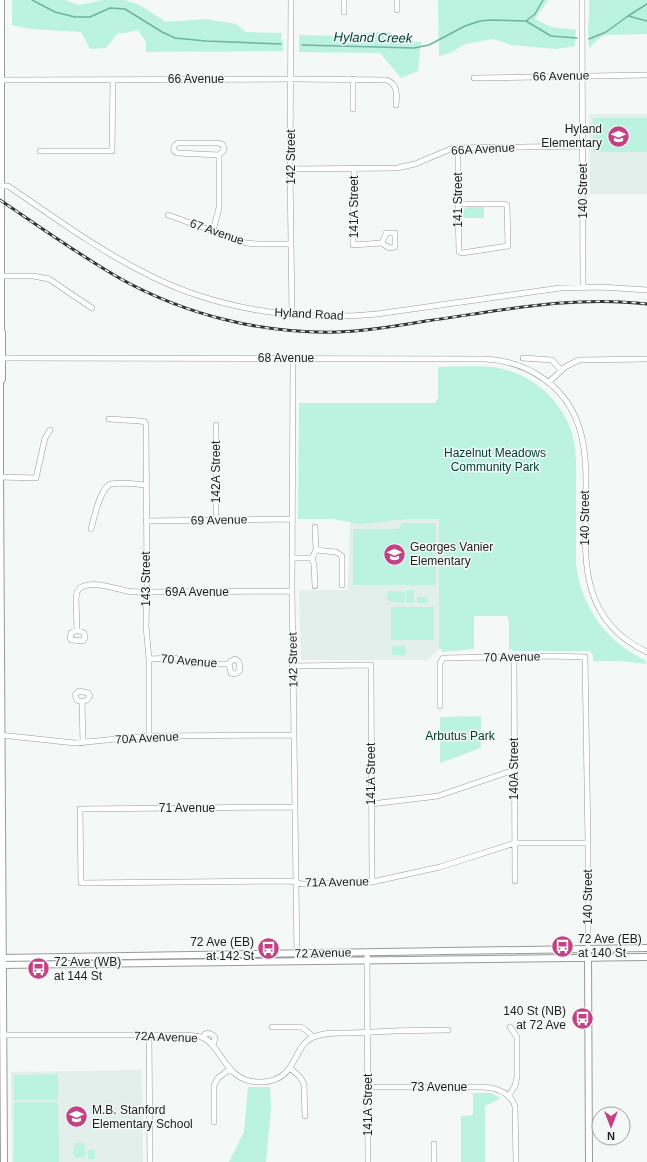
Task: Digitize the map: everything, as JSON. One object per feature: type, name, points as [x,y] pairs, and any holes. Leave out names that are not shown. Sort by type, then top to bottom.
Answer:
[{"type":"main road","points":[[1,0],[1,962],[4,1162]]},
{"type":"main road","name":"72 Avenue","points":[[1,962],[367,952],[647,948]]},
{"type":"main road","name":"140 Street","points":[[588,949],[589,1162]]},
{"type":"main road","name":"72 Avenue","points":[[1,962],[297,962],[647,957]]},
{"type":"street","name":"142 Street","points":[[291,0],[290,169],[292,314]]},
{"type":"street","points":[[344,0],[344,12]]},
{"type":"street","points":[[397,0],[397,10]]},
{"type":"street","name":"140 Street","points":[[582,0],[583,287]]},
{"type":"street","name":"66 Avenue","points":[[474,78],[647,75]]},
{"type":"street","name":"66 Avenue","points":[[2,80],[353,79],[390,81],[395,87],[397,93],[396,105]]},
{"type":"street","points":[[353,79],[353,109]]},
{"type":"street","points":[[40,151],[112,151],[113,80]]},
{"type":"street","points":[[213,231],[219,208],[219,155],[224,148],[222,144],[219,143],[178,143],[173,148],[177,154],[219,155]]},
{"type":"street","name":"66A Avenue","points":[[290,169],[397,168],[415,164],[448,149],[458,148],[583,146]]},
{"type":"street","name":"141 Street","points":[[458,148],[458,204],[459,252],[462,253],[508,246],[507,205],[458,204]]},
{"type":"street","name":"141A Street","points":[[354,168],[353,245],[382,244]]},
{"type":"street","name":"Hyland Road","points":[[1,186],[8,186],[114,256],[155,278],[227,304],[265,311],[330,317],[360,316],[537,290],[583,287],[647,290]]},
{"type":"street","name":"67 Avenue","points":[[168,215],[246,243],[291,244]]},
{"type":"street","points":[[1,276],[33,276],[49,279],[92,308]]},
{"type":"street","name":"68 Avenue","points":[[2,358],[496,359],[524,367],[549,382]]},
{"type":"street","name":"142 Street","points":[[293,358],[292,666],[297,962]]},
{"type":"street","points":[[523,358],[552,360],[561,370]]},
{"type":"street","points":[[549,382],[561,370],[573,362],[583,360],[647,359]]},
{"type":"street","name":"140 Street","points":[[549,382],[571,408],[583,438],[587,576],[592,592],[600,611],[618,633],[629,642],[647,652]]},
{"type":"street","name":"143 Street","points":[[109,419],[145,422],[146,626],[149,659],[149,736]]},
{"type":"street","name":"142A Street","points":[[216,425],[216,519]]},
{"type":"street","points":[[0,477],[36,478],[45,438],[50,430]]},
{"type":"street","points":[[91,529],[102,494],[107,486],[113,484],[146,485]]},
{"type":"street","name":"69 Avenue","points":[[146,521],[292,519]]},
{"type":"street","points":[[314,586],[314,565],[312,558],[316,550],[315,527]]},
{"type":"street","points":[[316,550],[336,552],[342,556],[342,585]]},
{"type":"street","points":[[292,558],[312,558]]},
{"type":"street","name":"69A Avenue","points":[[77,630],[76,594],[80,588],[85,586],[104,585],[127,591],[146,592],[292,591]]},
{"type":"street","name":"70 Avenue","points":[[440,706],[441,660],[445,658],[514,656],[584,657]]},
{"type":"street","name":"140A Street","points":[[514,656],[515,881]]},
{"type":"street","name":"140 Street","points":[[584,657],[588,843],[588,949]]},
{"type":"street","name":"70 Avenue","points":[[149,659],[175,658],[193,664],[229,664]]},
{"type":"street","name":"141A Street","points":[[292,666],[371,665],[372,882]]},
{"type":"street","points":[[82,702],[83,742]]},
{"type":"street","name":"70A Avenue","points":[[1,735],[62,742],[83,742],[149,736],[294,734]]},
{"type":"street","points":[[371,804],[438,796],[514,770]]},
{"type":"street","name":"71 Avenue","points":[[81,883],[80,809],[294,807]]},
{"type":"street","name":"71A Avenue","points":[[81,883],[290,881],[302,884],[372,882],[438,867],[515,842],[588,843]]},
{"type":"street","name":"141A Street","points":[[367,952],[368,1162]]},
{"type":"street","points":[[272,1027],[301,1027],[313,1037],[323,1034],[368,1031],[448,1030]]},
{"type":"street","points":[[510,1027],[517,1037],[517,1077],[515,1086],[509,1095],[516,1112],[516,1162]]},
{"type":"street","points":[[203,1038],[205,1034],[208,1033],[213,1035],[215,1038],[213,1045]]},
{"type":"street","name":"72A Avenue","points":[[3,1035],[186,1035],[203,1038],[213,1045],[230,1069],[237,1076],[245,1080],[261,1082],[275,1079],[290,1068],[300,1051],[313,1037]]},
{"type":"street","points":[[149,1035],[150,1162]]},
{"type":"street","points":[[290,1068],[300,1077],[304,1084],[305,1116]]},
{"type":"street","points":[[214,1122],[214,1085],[218,1078],[230,1069]]},
{"type":"street","name":"73 Avenue","points":[[368,1087],[483,1087],[498,1090],[509,1095]]},
{"type":"street","points":[[434,1144],[434,1162]]},
{"type":"shaded area","name":"Hyland Elementary","points":[[589,114],[647,114],[647,194],[590,194]]},
{"type":"shaded area","name":"Georges Vanier Elementary","points":[[350,519],[439,519],[439,649],[428,660],[301,660],[299,590],[348,590]]},
{"type":"shaded area","name":"M.B. Stanford Elementary School","points":[[142,1070],[143,1162],[12,1162],[11,1072]]},
{"type":"green space","points":[[12,0],[65,0],[79,5],[103,0],[124,0],[138,4],[166,22],[206,19],[236,24],[246,32],[282,33],[281,40],[283,40],[283,51],[146,52],[146,42],[138,30],[118,33],[106,48],[90,49],[81,32],[30,29],[12,25]]},
{"type":"green space","points":[[438,0],[548,0],[535,19],[551,27],[576,30],[575,46],[556,49],[512,45],[493,39],[465,44],[452,52],[439,56]]},
{"type":"green space","points":[[589,0],[647,0],[647,34],[606,35],[601,37],[589,48]]},
{"type":"green space","points":[[389,32],[406,41],[421,42],[418,71],[401,78],[380,53],[299,52],[299,35],[342,36],[355,33]]},
{"type":"green space","points":[[593,118],[647,118],[647,152],[593,152]]},
{"type":"green space","points":[[466,207],[484,207],[484,218],[461,218],[461,212]]},
{"type":"green space","name":"Hazelnut Meadows Community Park","points":[[468,366],[499,368],[512,372],[524,377],[546,392],[563,412],[569,424],[575,449],[576,564],[584,595],[598,622],[608,634],[633,653],[647,661],[644,661],[647,664],[621,661],[593,661],[593,656],[590,651],[512,651],[512,649],[509,649],[509,622],[507,616],[474,616],[474,649],[442,652],[442,649],[439,649],[439,519],[407,519],[360,524],[333,519],[298,519],[299,403],[435,403],[438,398],[438,367]]},
{"type":"green space","points":[[403,523],[436,523],[436,585],[353,585],[353,529],[398,529]]},
{"type":"green space","points":[[406,590],[414,590],[414,603],[406,603]]},
{"type":"green space","points":[[389,591],[405,592],[404,603],[389,601],[386,597]]},
{"type":"green space","points":[[417,597],[427,597],[427,603],[417,603]]},
{"type":"green space","points":[[391,607],[434,607],[434,640],[391,640]]},
{"type":"green space","points":[[392,646],[405,646],[406,655],[392,655]]},
{"type":"green space","name":"Arbutus Park","points":[[481,716],[481,748],[440,763],[440,717]]},
{"type":"green space","points":[[58,1074],[58,1100],[14,1100],[14,1075]]},
{"type":"green space","points":[[248,1087],[270,1087],[271,1108],[266,1162],[229,1162],[244,1132]]},
{"type":"green space","points":[[473,1093],[491,1093],[501,1098],[485,1106],[485,1162],[461,1162],[461,1116],[473,1115]]},
{"type":"green space","points":[[14,1102],[58,1102],[59,1162],[14,1162]]},
{"type":"green space","points":[[76,1143],[82,1143],[86,1151],[83,1158],[76,1158],[73,1155],[73,1149]]},
{"type":"green space","points":[[88,1150],[95,1150],[95,1159],[88,1159]]},
{"type":"waterway","name":"Hyland Creek","points":[[32,0],[55,12],[75,17],[90,17],[110,8],[125,9],[162,32],[175,38],[206,41],[281,44]]},
{"type":"waterway","points":[[526,21],[535,14],[543,0]]},
{"type":"waterway","points":[[628,16],[647,4]]},
{"type":"waterway","name":"Hyland Creek","points":[[589,39],[606,32],[628,16],[647,21]]},
{"type":"waterway","name":"Hyland Creek","points":[[302,45],[414,48],[429,45],[465,26],[480,21],[490,20],[526,21],[551,36],[577,38]]},
{"type":"railway","points":[[0,200],[90,260],[146,292],[198,312],[253,326],[281,330],[338,332],[382,328],[536,305],[592,301],[647,304]]},
{"type":"place","name":"Hyland Elementary","points":[[618,136]]},
{"type":"place","name":"Georges Vanier Elementary","points":[[394,554]]},
{"type":"place","name":"72 Ave (EB) at 140 St","points":[[562,946]]},
{"type":"place","name":"72 Ave (EB) at 142 St","points":[[269,949]]},
{"type":"place","name":"72 Ave (WB) at 144 St","points":[[38,969]]},
{"type":"place","name":"140 St (NB) at 72 Ave","points":[[582,1018]]},
{"type":"place","name":"M.B. Stanford Elementary School","points":[[77,1117]]}]
